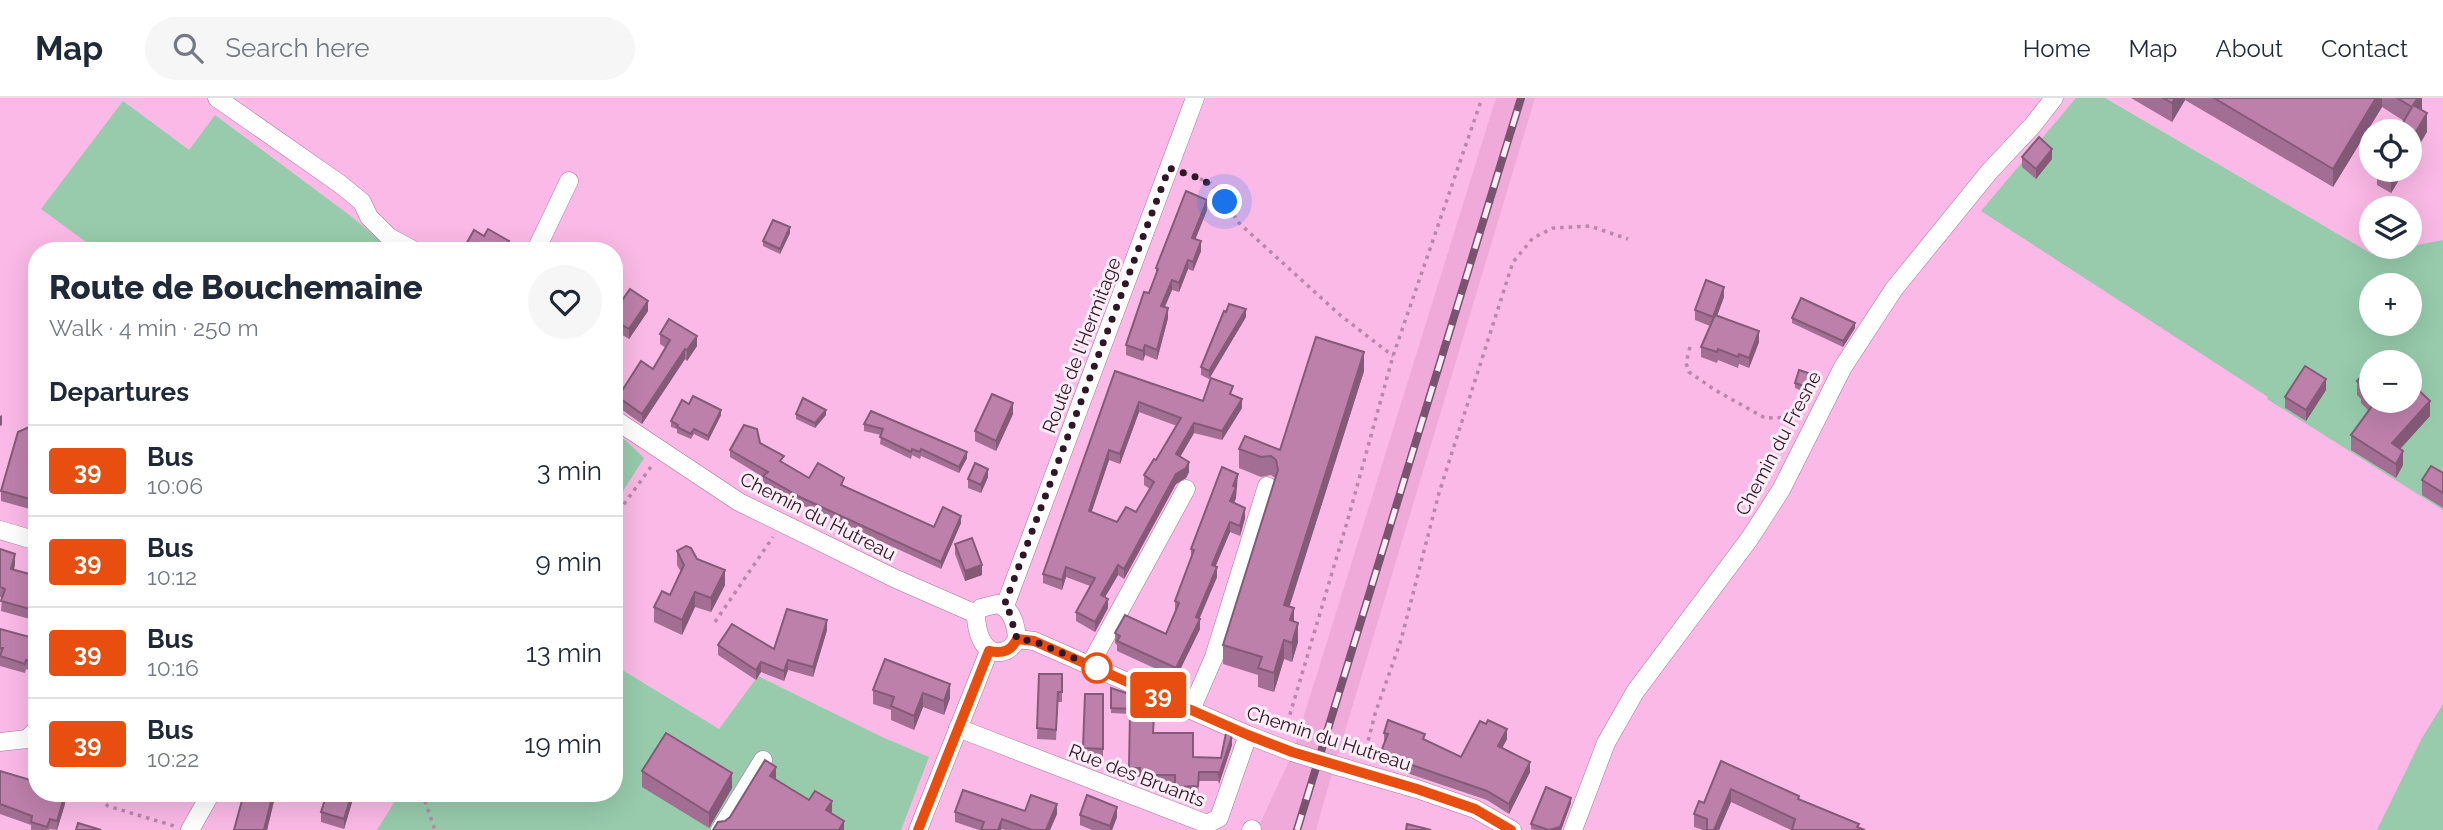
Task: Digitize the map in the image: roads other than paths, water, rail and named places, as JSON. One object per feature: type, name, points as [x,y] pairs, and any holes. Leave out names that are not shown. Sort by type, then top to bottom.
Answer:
[{"type":"street","points":[[217,98],[340,184],[362,202],[369,217],[389,237],[398,242]]},
{"type":"street","name":"Route de l'Hermitage","points":[[1004,606],[1195,98]]},
{"type":"street","name":"Chemin du Fresne","points":[[1573,830],[1606,743],[1635,692],[1750,538],[1781,490],[1843,368],[1894,289],[1989,172],[2054,98]]},
{"type":"street","points":[[540,242],[569,181]]},
{"type":"street","name":"Chemin du Hutreau","points":[[623,425],[739,502],[896,579],[976,614]]},
{"type":"street","points":[[1191,710],[1214,657],[1267,486]]},
{"type":"street","points":[[1090,665],[1186,489]]},
{"type":"street","points":[[0,530],[28,538]]},
{"type":"street","points":[[988,605],[1004,606],[1009,611],[1017,639],[1005,652],[989,651],[976,624],[976,614],[988,605]]},
{"type":"street","name":"Chemin du Hutreau","points":[[1017,639],[1034,641],[1286,750],[1475,809],[1511,830]]},
{"type":"street","points":[[918,830],[989,651]]},
{"type":"street","name":"Rue des Bruants","points":[[958,728],[1207,824],[1219,818],[1248,735]]},
{"type":"street","points":[[0,742],[28,735]]},
{"type":"street","points":[[720,830],[763,760]]},
{"type":"street","points":[[184,829],[204,802]]},
{"type":"railway","points":[[1297,830],[1521,98]]}]
